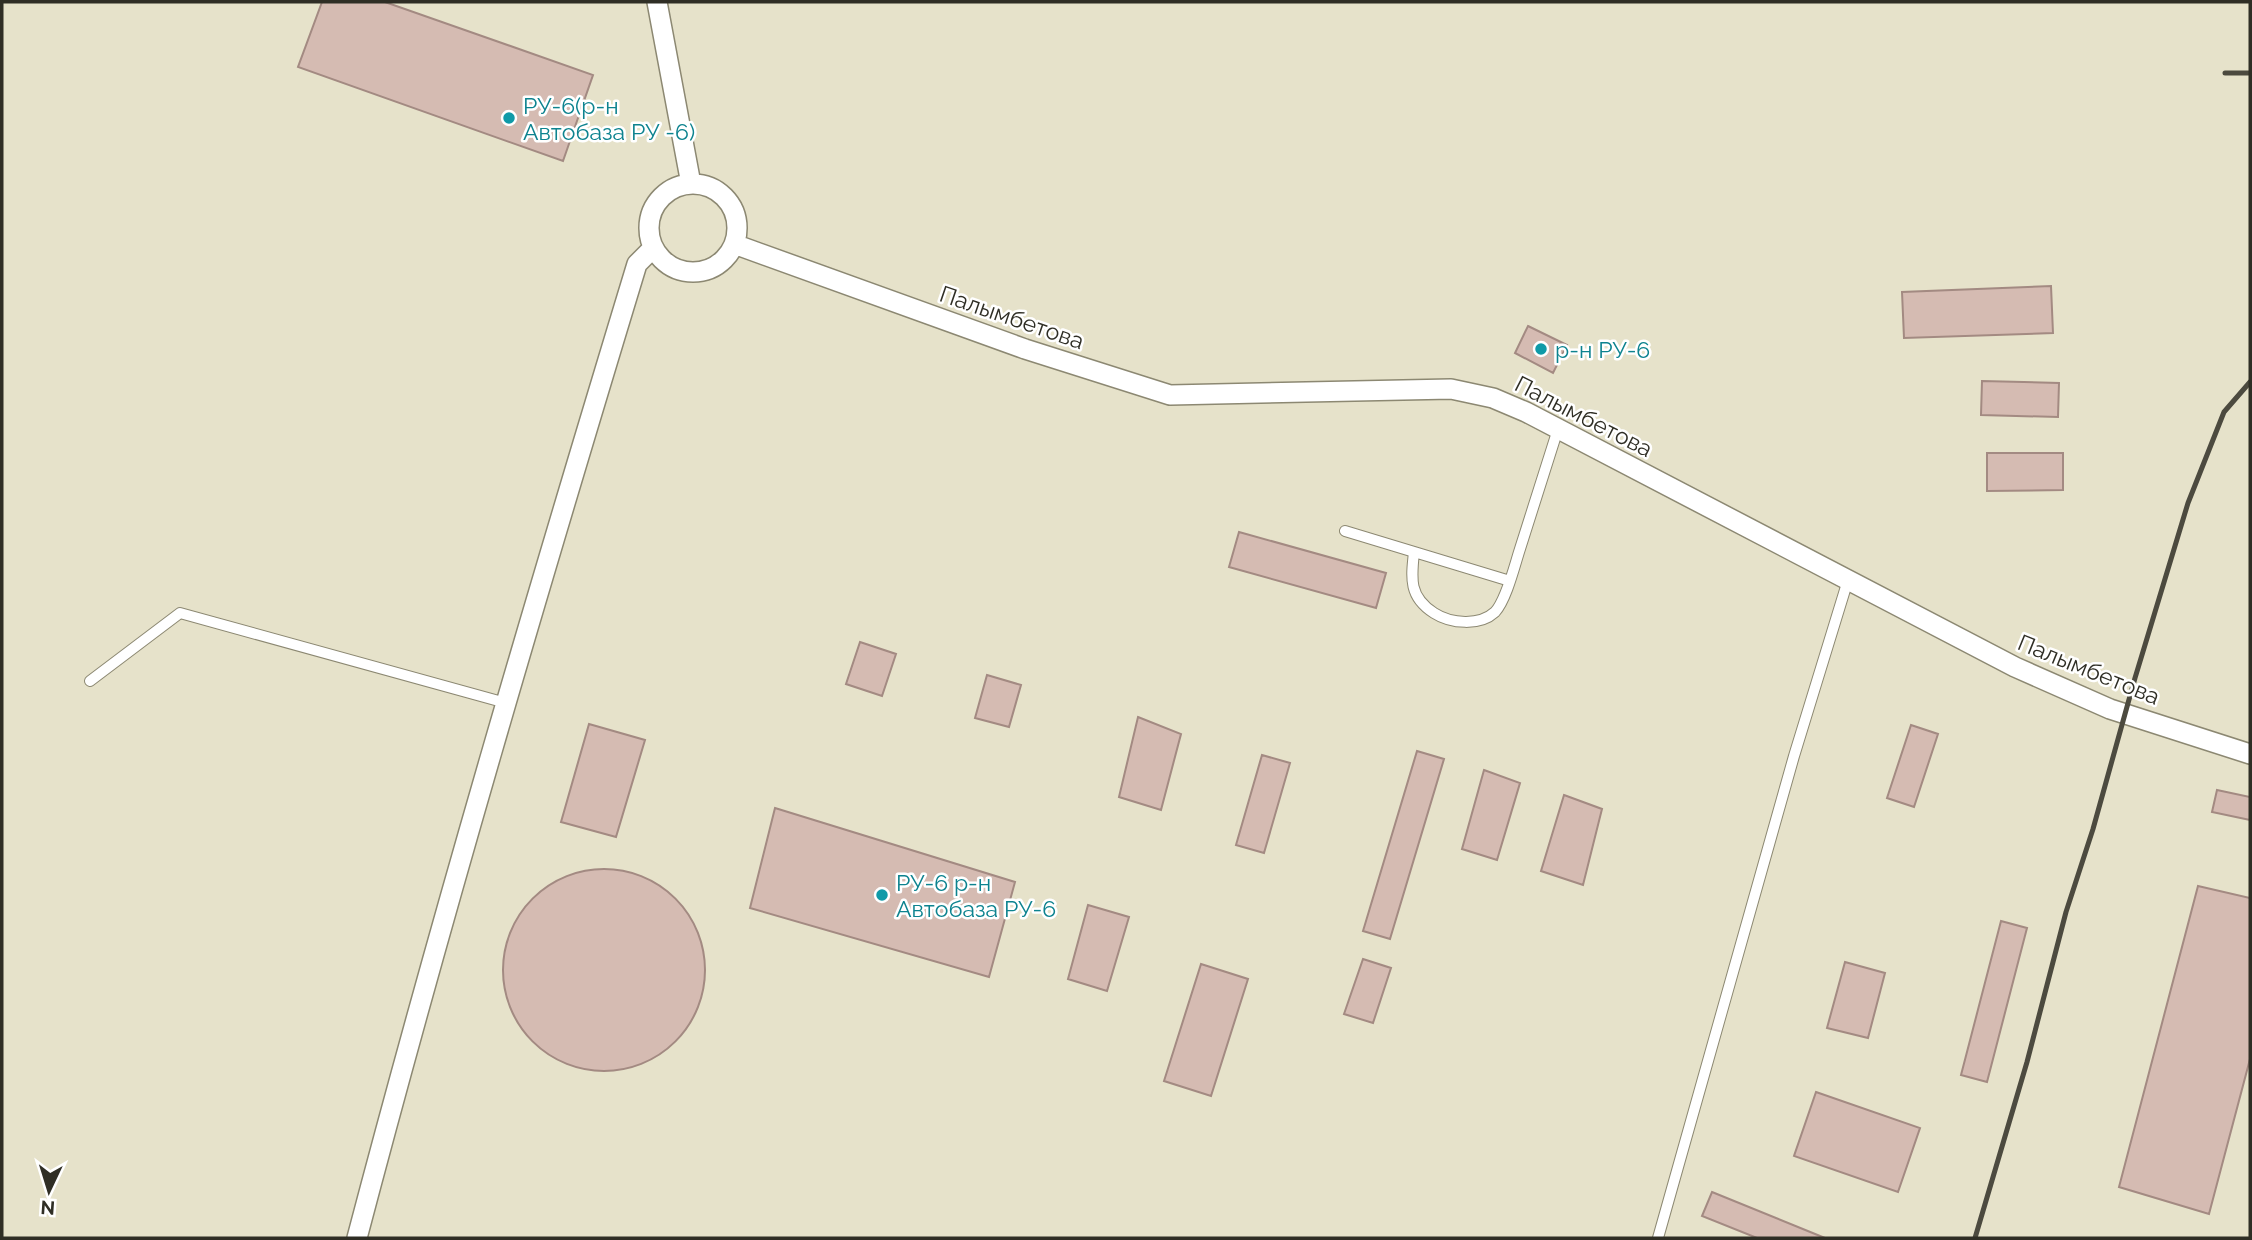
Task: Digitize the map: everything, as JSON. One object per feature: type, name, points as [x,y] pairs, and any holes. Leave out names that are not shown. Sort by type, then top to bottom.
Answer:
[{"type":"street","points":[[657,2],[691,184]]},
{"type":"street","points":[[691,184],[706,186],[729,203],[737,230],[734,244],[726,257],[715,266],[688,272],[674,268],[662,260],[653,248],[649,227],[655,206],[664,195],[677,187],[691,184]]},
{"type":"street","name":"Палымбетова","points":[[734,244],[1025,349],[1170,395],[1451,389],[1493,398],[1558,429],[2015,667],[2110,709],[2250,754]]},
{"type":"street","points":[[357,1238],[534,601],[637,264],[653,248]]},
{"type":"lane","points":[[1414,552],[1411,579],[1415,593],[1422,604],[1437,615],[1470,622],[1485,619],[1497,610],[1510,581],[1558,429]]},
{"type":"lane","points":[[1345,531],[1510,581]]},
{"type":"lane","points":[[1658,1238],[1786,782],[1848,580]]},
{"type":"lane","points":[[90,681],[180,612],[506,703]]},
{"type":"building","name":"РУ-6(р-н Автобаза РУ -6)","points":[[322,2],[385,2],[593,75],[563,161],[298,67]]},
{"type":"building","points":[[2051,286],[2053,333],[1904,338],[1902,292]]},
{"type":"building","name":"р-н РУ-6","points":[[1528,326],[1567,345],[1553,373],[1515,353]]},
{"type":"building","points":[[1982,381],[2059,383],[2058,417],[1981,415]]},
{"type":"building","points":[[1987,453],[2063,453],[2063,490],[1987,491]]},
{"type":"building","points":[[1239,532],[1386,573],[1376,608],[1229,567]]},
{"type":"building","points":[[860,642],[896,654],[882,696],[846,684]]},
{"type":"building","points":[[987,675],[1021,685],[1009,727],[975,718]]},
{"type":"building","points":[[1138,717],[1181,734],[1161,810],[1119,797]]},
{"type":"building","points":[[589,724],[645,740],[616,837],[561,822]]},
{"type":"building","points":[[1911,725],[1938,734],[1914,807],[1887,798]]},
{"type":"building","points":[[1417,751],[1444,759],[1390,939],[1363,931]]},
{"type":"building","points":[[1262,755],[1290,763],[1264,853],[1236,845]]},
{"type":"building","points":[[1484,770],[1520,783],[1497,860],[1462,849]]},
{"type":"building","points":[[2217,790],[2250,797],[2250,820],[2212,812]]},
{"type":"building","points":[[1564,795],[1602,809],[1583,885],[1541,871]]},
{"type":"building","name":"РУ-6 р-н Автобаза РУ-6","points":[[775,808],[1015,882],[989,977],[750,908]]},
{"type":"building","points":[[604,869],[624,871],[642,877],[660,886],[675,899],[688,914],[697,932],[703,950],[703,990],[697,1008],[688,1026],[675,1041],[660,1054],[642,1063],[624,1069],[604,1071],[584,1069],[566,1063],[548,1054],[533,1041],[520,1026],[511,1008],[505,990],[503,970],[505,950],[511,932],[520,914],[533,899],[548,886],[566,877],[584,871]]},
{"type":"building","points":[[2198,886],[2250,898],[2250,1059],[2209,1214],[2119,1187]]},
{"type":"building","points":[[1088,905],[1129,917],[1107,991],[1068,979]]},
{"type":"building","points":[[2001,921],[2027,928],[1987,1082],[1961,1075]]},
{"type":"building","points":[[1363,959],[1391,968],[1373,1023],[1344,1014]]},
{"type":"building","points":[[1845,962],[1885,973],[1868,1038],[1827,1028]]},
{"type":"building","points":[[1201,964],[1248,979],[1211,1096],[1164,1081]]},
{"type":"building","points":[[1816,1092],[1920,1128],[1898,1192],[1794,1156]]},
{"type":"building","points":[[1712,1192],[1825,1238],[1757,1238],[1702,1216]]},
{"type":"railway","points":[[2225,73],[2250,73]]},
{"type":"railway","points":[[1975,1238],[2027,1062],[2066,912],[2093,829],[2188,503],[2224,412],[2250,382]]},
{"type":"place","name":"РУ-6(р-н Автобаза РУ -6)","points":[[509,118]]},
{"type":"place","name":"р-н РУ-6","points":[[1541,349]]},
{"type":"place","name":"РУ-6 р-н Автобаза РУ-6","points":[[882,895]]}]
